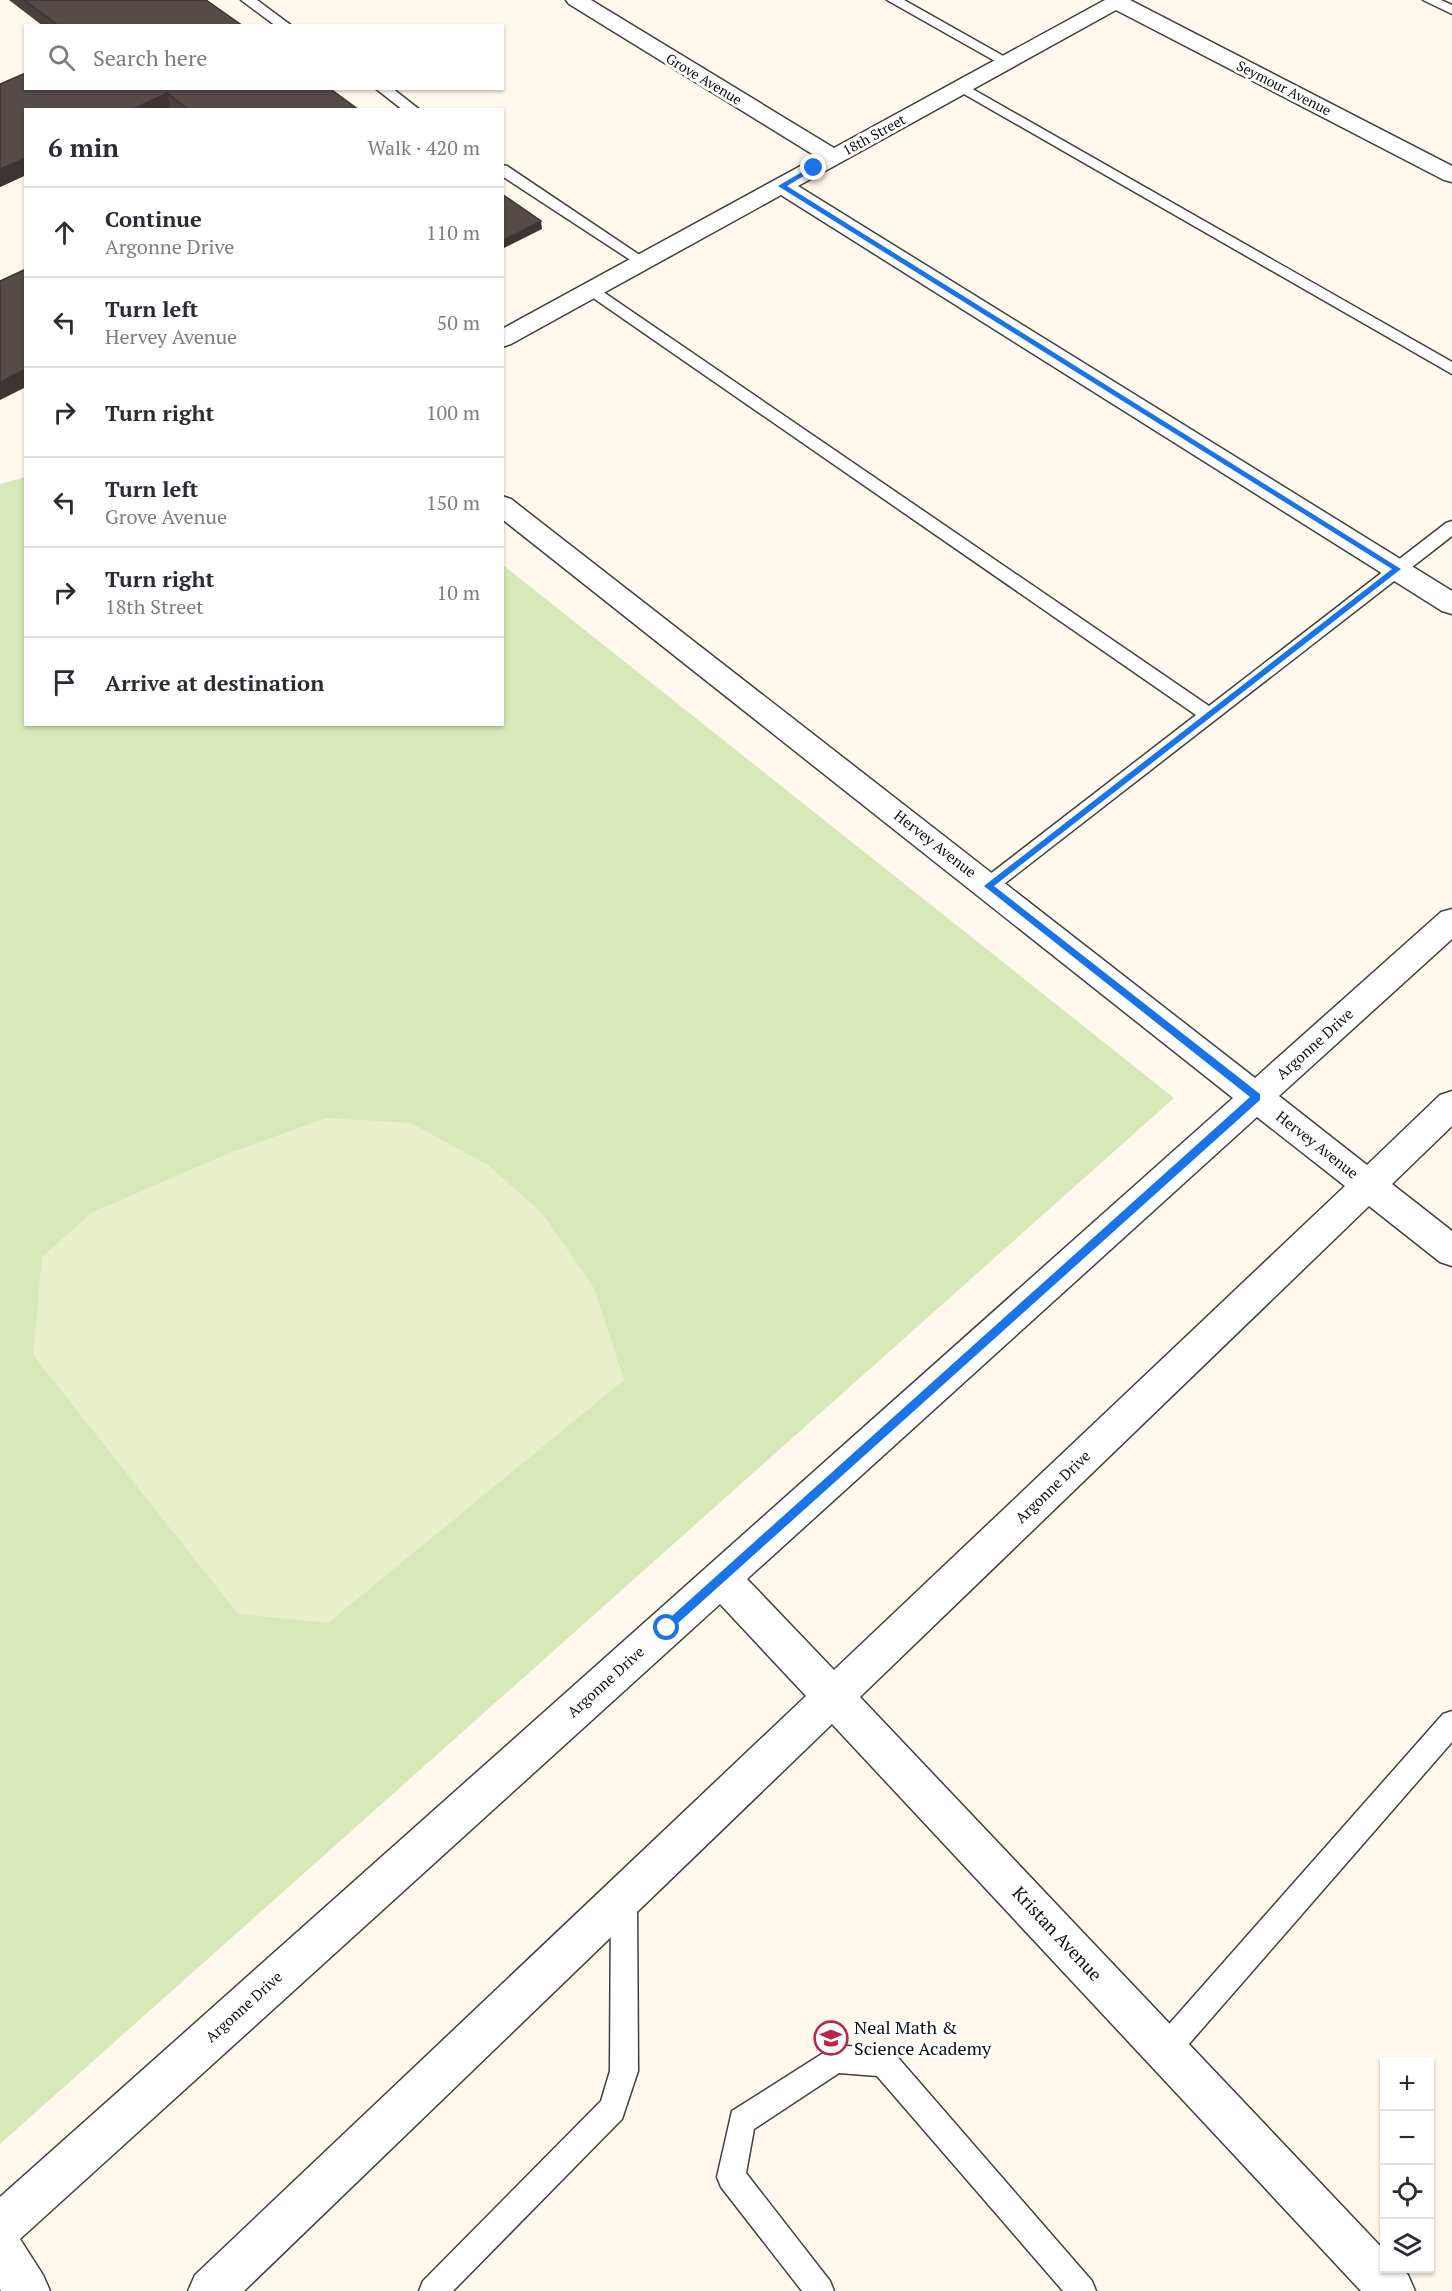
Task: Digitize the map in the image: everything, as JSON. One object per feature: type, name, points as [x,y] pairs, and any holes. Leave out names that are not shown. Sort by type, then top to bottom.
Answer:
[{"type":"street","name":"Grove Avenue","points":[[576,0],[833,158]]},
{"type":"street","name":"18th Street","points":[[504,338],[1118,1]]},
{"type":"street","name":"Seymour Avenue","points":[[1118,1],[1452,175]]},
{"type":"street","points":[[782,186],[1452,603]]},
{"type":"street","name":"Hervey Avenue","points":[[504,507],[1452,1251]]},
{"type":"street","name":"Argonne Drive","points":[[0,2226],[1452,921]]},
{"type":"street","name":"Argonne Drive","points":[[211,2291],[1452,1105]]},
{"type":"street","name":"Kristan Avenue","points":[[721,1578],[1392,2291]]},
{"type":"street","points":[[0,2247],[27,2291]]},
{"type":"lane","points":[[248,0],[283,24]]},
{"type":"lane","points":[[894,0],[1007,62]]},
{"type":"lane","points":[[1430,0],[1452,10]]},
{"type":"lane","points":[[962,87],[1452,369]]},
{"type":"lane","points":[[384,90],[410,108]]},
{"type":"lane","points":[[504,169],[643,262]]},
{"type":"lane","points":[[591,290],[1209,715]]},
{"type":"lane","points":[[988,886],[1452,526]]},
{"type":"lane","points":[[1165,2050],[1452,1723]]},
{"type":"lane","points":[[433,2291],[612,2109],[624,2071],[624,1897]]},
{"type":"lane","points":[[820,2291],[731,2177],[742,2121],[836,2059],[884,2063],[1082,2291]]},
{"type":"green space","points":[[24,477],[24,726],[504,726],[504,566],[1174,1098],[0,2144],[0,484]]},
{"type":"green space","points":[[326,1118],[411,1123],[488,1165],[542,1213],[594,1288],[624,1380],[328,1623],[238,1614],[33,1355],[42,1257],[91,1213],[229,1153]]},
{"type":"building","points":[[24,0],[206,0],[240,24],[56,24]]},
{"type":"building","points":[[24,74],[24,90],[332,90],[356,108],[186,108],[167,93],[135,108],[24,108],[24,159],[0,169],[0,84]]},
{"type":"building","points":[[504,195],[541,221],[504,240]]},
{"type":"building","points":[[24,270],[24,370],[0,382],[0,281]]},
{"type":"place","name":"Neal Math & Science Academy","points":[[831,2038]]},
{"type":"route","points":[[667,1628],[1257,1097],[988,886],[1397,569],[782,186],[814,168]]}]
